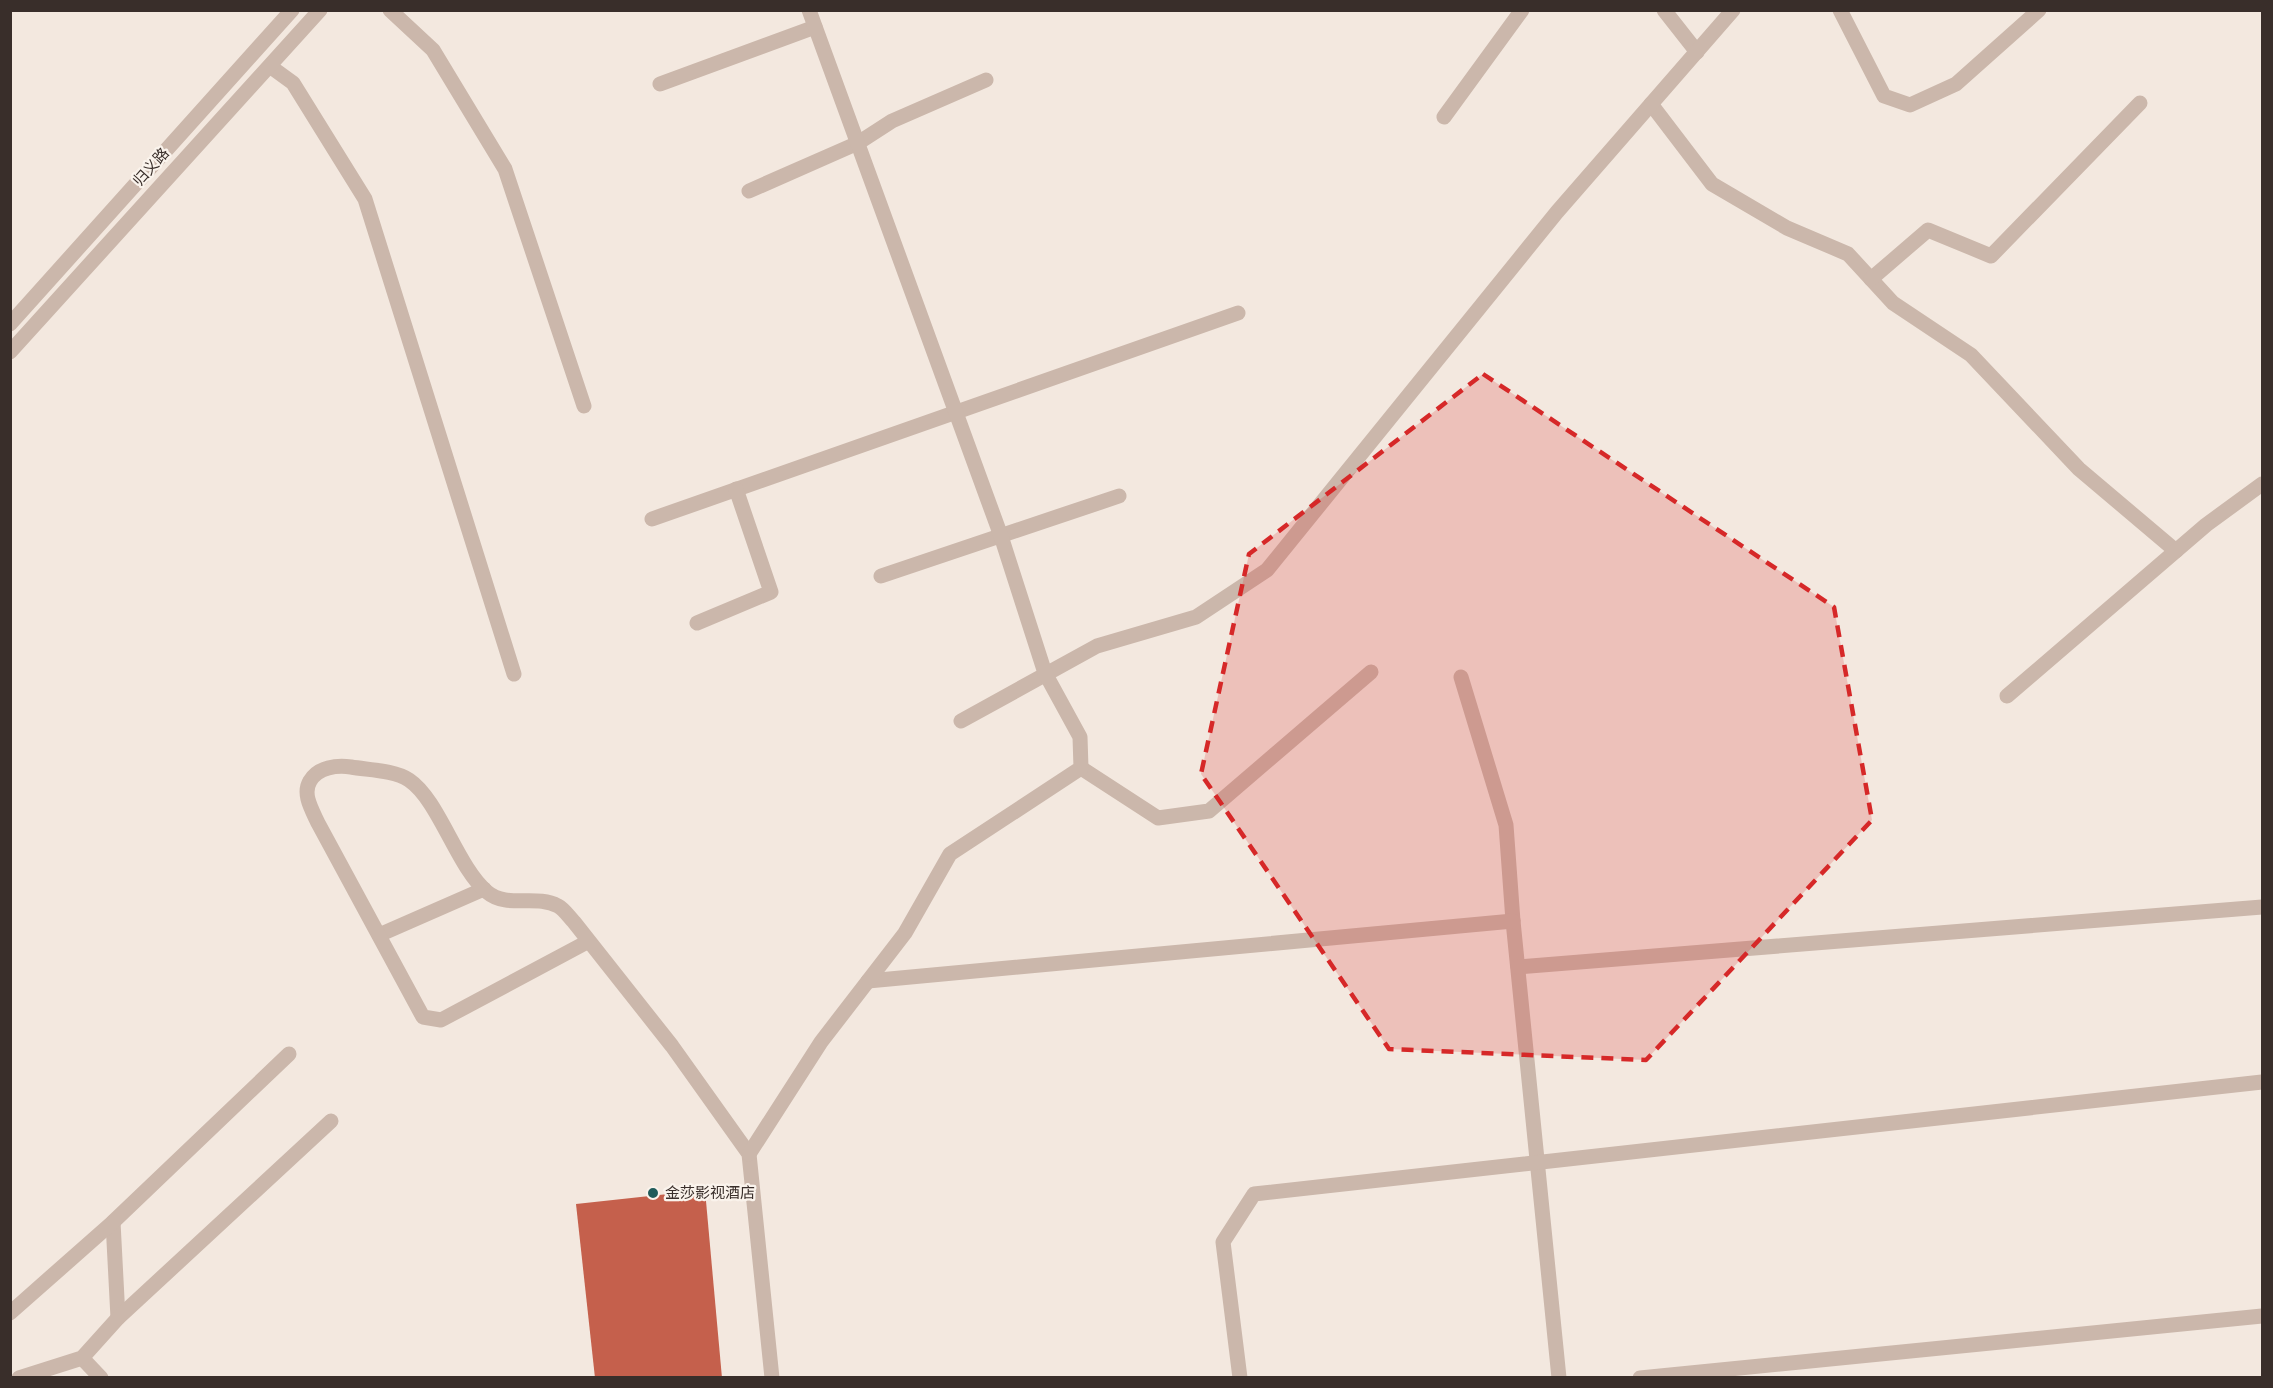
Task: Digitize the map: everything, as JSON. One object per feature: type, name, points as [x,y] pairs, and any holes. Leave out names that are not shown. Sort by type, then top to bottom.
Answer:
[{"type":"street","name":"归义路","points":[[10,324],[292,10]]},
{"type":"street","points":[[10,352],[271,67],[320,10]]},
{"type":"street","points":[[390,10],[432,50],[505,169],[584,406]]},
{"type":"street","points":[[809,10],[1001,536],[1046,673],[1080,737],[1081,768]]},
{"type":"street","points":[[1444,117],[1522,10]]},
{"type":"street","points":[[1664,10],[1697,52]]},
{"type":"street","points":[[961,721],[1097,646],[1196,617],[1267,570],[1557,212],[1732,10]]},
{"type":"street","points":[[1840,10],[1884,96],[1910,105],[1956,84],[2039,10]]},
{"type":"street","points":[[660,84],[815,27]]},
{"type":"street","points":[[271,67],[293,83],[364,199],[514,674]]},
{"type":"street","points":[[749,190],[858,143],[892,121],[986,80]]},
{"type":"street","points":[[1871,279],[1928,230],[1991,256],[2140,103]]},
{"type":"street","points":[[1651,104],[1712,184],[1787,228],[1848,254],[1893,303],[1971,355],[2079,469],[2176,551]]},
{"type":"street","points":[[652,519],[1238,313]]},
{"type":"street","points":[[2007,696],[2206,525],[2262,484]]},
{"type":"street","points":[[697,623],[771,592],[736,489]]},
{"type":"street","points":[[881,576],[1119,496]]},
{"type":"street","points":[[1081,768],[1158,818],[1209,811],[1371,672]]},
{"type":"street","points":[[1461,678],[1506,825],[1513,921],[1559,1377]]},
{"type":"street","points":[[589,940],[441,1020],[423,1017],[309,803],[307,786],[314,775],[327,768],[342,766],[408,779],[422,793],[489,894],[518,902],[542,900],[559,906],[589,940],[672,1046],[749,1154],[772,1377]]},
{"type":"street","points":[[749,1154],[821,1042],[905,933],[950,854],[1081,768]]},
{"type":"street","points":[[379,935],[484,889]]},
{"type":"street","points":[[1518,967],[2262,907]]},
{"type":"street","points":[[868,981],[1513,921]]},
{"type":"street","points":[[10,1313],[113,1222],[289,1054]]},
{"type":"street","points":[[1240,1377],[1223,1242],[1254,1194],[2262,1082]]},
{"type":"street","points":[[19,1377],[82,1358],[118,1318],[330,1121]]},
{"type":"street","points":[[113,1222],[118,1318]]},
{"type":"street","points":[[1640,1377],[2262,1316]]},
{"type":"street","points":[[82,1358],[101,1377]]},
{"type":"highlighted area","points":[[1483,374],[1834,607],[1872,820],[1646,1060],[1389,1049],[1201,774],[1249,554]]},
{"type":"building","points":[[705,1190],[722,1378],[595,1378],[576,1204]]},
{"type":"place","name":"金莎影视酒店","points":[[653,1193]]}]
